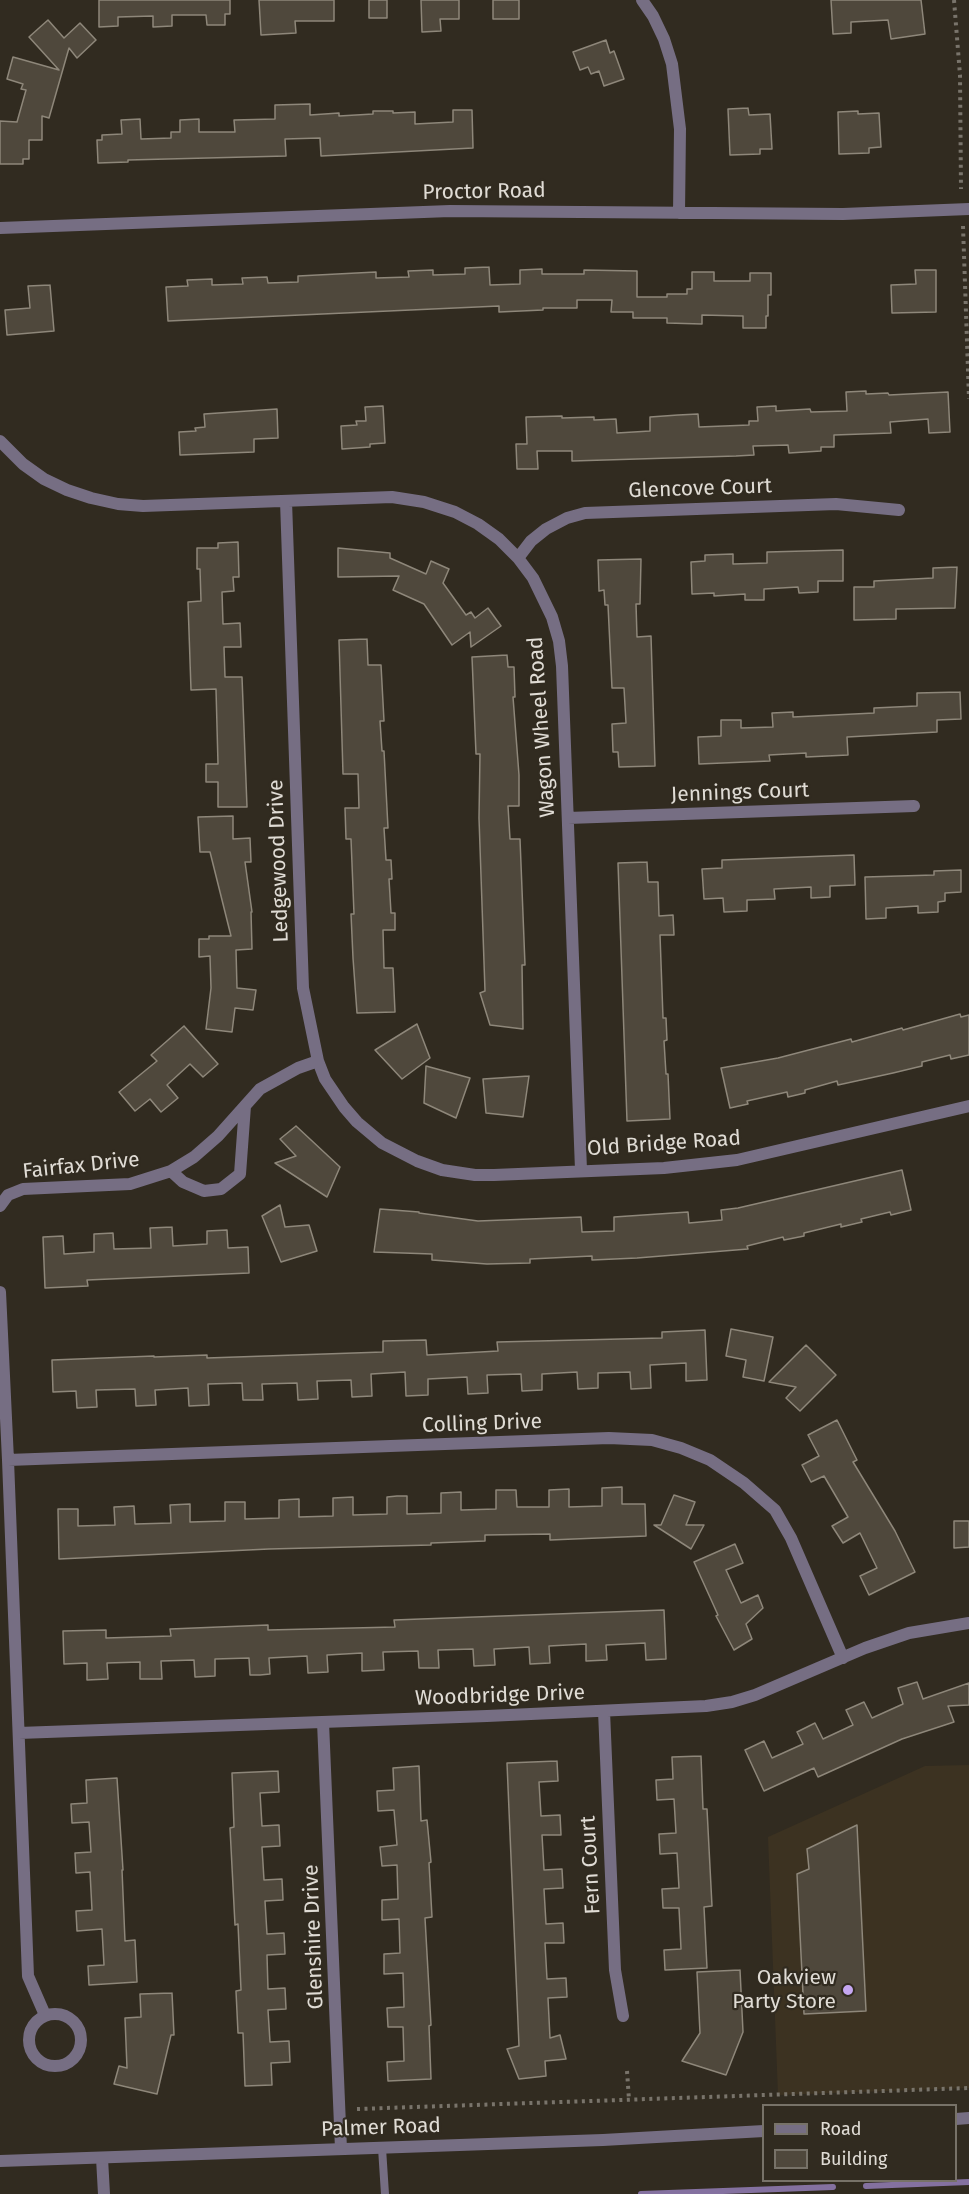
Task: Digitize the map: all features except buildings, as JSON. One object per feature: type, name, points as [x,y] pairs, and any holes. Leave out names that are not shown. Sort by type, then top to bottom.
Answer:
[{"type":"street","points":[[642,0],[664,39],[672,64],[680,129],[679,213]]},
{"type":"street","name":"Proctor Road","points":[[0,228],[450,211],[843,214],[969,209]]},
{"type":"street","name":"Wagon Wheel Road","points":[[0,441],[23,465],[44,479],[67,490],[118,504],[143,506],[392,497],[424,502],[455,512],[478,524],[499,539],[518,558],[543,595],[552,617],[559,641],[562,666],[581,1170]]},
{"type":"street","name":"Ledgewood Drive","points":[[286,501],[303,988],[318,1061],[326,1079],[357,1122],[382,1143],[399,1153],[429,1165]]},
{"type":"street","name":"Glencove Court","points":[[518,558],[531,541],[546,529],[567,518],[585,513],[836,504],[899,510]]},
{"type":"street","name":"Jennings Court","points":[[568,818],[914,806]]},
{"type":"street","name":"Fairfax Drive","points":[[0,1206],[8,1195],[23,1189],[130,1184],[171,1170],[194,1157],[218,1136],[260,1089],[298,1068],[318,1061]]},
{"type":"street","name":"Fairfax Drive","points":[[171,1170],[183,1182],[204,1191],[221,1189],[240,1174],[245,1104]]},
{"type":"street","name":"Old Bridge Road","points":[[429,1165],[442,1170],[475,1175],[664,1168],[737,1160],[969,1106]]},
{"type":"street","points":[[0,1292],[28,1976],[45,2015]]},
{"type":"street","name":"Colling Drive","points":[[8,1460],[609,1438],[652,1440],[681,1448],[710,1460],[744,1483],[775,1510],[791,1538],[843,1658]]},
{"type":"street","name":"Woodbridge Drive","points":[[19,1733],[678,1709],[732,1702],[784,1684],[909,1633],[969,1623]]},
{"type":"street","name":"Fern Court","points":[[604,1711],[615,1970],[623,2016]]},
{"type":"street","name":"Glenshire Drive","points":[[323,1722],[341,2149]]},
{"type":"street","points":[[45,2015],[65,2016],[74,2022],[79,2030],[81,2041],[78,2050],[73,2059],[64,2064],[54,2066],[44,2064],[30,2049],[28,2039],[31,2029],[36,2021],[45,2015]]},
{"type":"street","name":"Palmer Road","points":[[0,2161],[603,2140],[762,2131]]},
{"type":"street","points":[[102,2158],[104,2194]]},
{"type":"lane","points":[[382,2148],[385,2194]]},
{"type":"path","points":[[954,0],[960,75],[961,189]]},
{"type":"path","points":[[963,226],[969,399]]},
{"type":"path","points":[[627,2071],[629,2100]]},
{"type":"path","points":[[357,2109],[969,2088]]},
{"type":"shaded area","points":[[969,1765],[969,2088],[778,2095],[768,1837],[925,1766]]},
{"type":"waterway","points":[[866,2186],[969,2182]]},
{"type":"waterway","points":[[641,2194],[833,2187]]},
{"type":"place","name":"Oakview Party Store","points":[[848,1990]]}]
